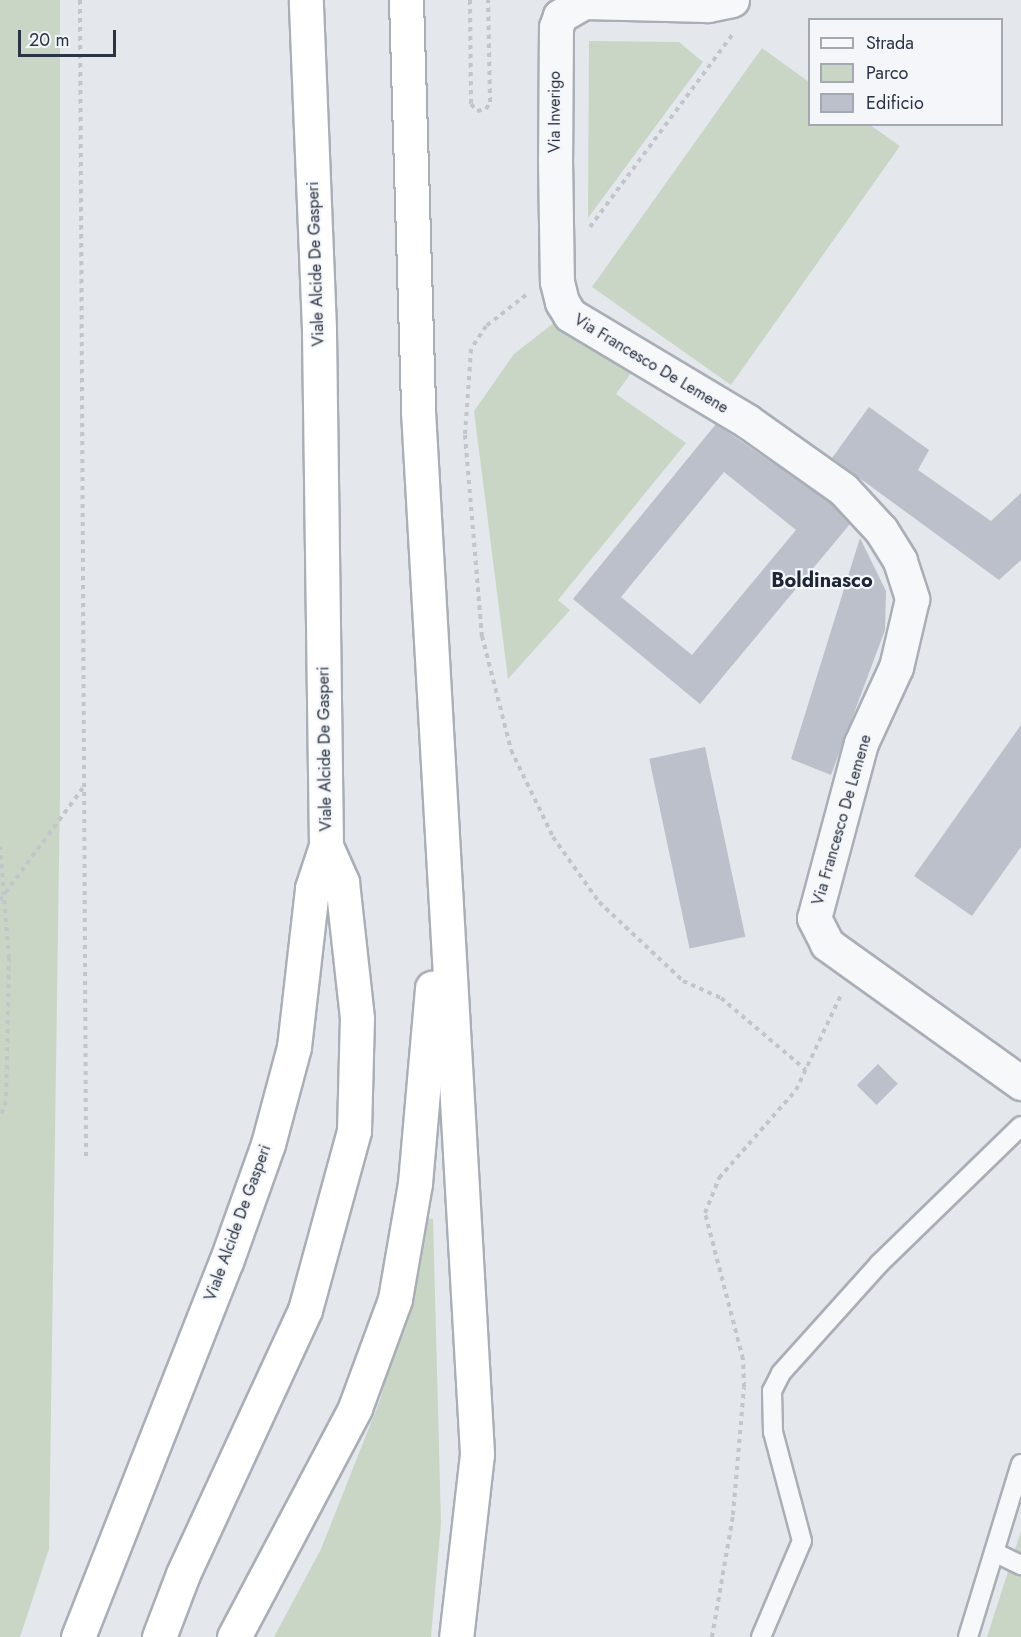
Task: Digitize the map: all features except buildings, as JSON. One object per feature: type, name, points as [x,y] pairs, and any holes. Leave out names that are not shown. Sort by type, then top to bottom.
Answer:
[{"type":"highway","name":"Viale Alcide De Gasperi","points":[[78,1637],[226,1262],[268,1144],[294,1047],[312,888],[326,846],[319,329],[306,0]]},
{"type":"highway","points":[[406,0],[418,411],[477,1454],[456,1637]]},
{"type":"highway","points":[[234,1637],[355,1407],[395,1299],[415,1183],[430,1055],[440,780]]},
{"type":"highway","points":[[159,1637],[183,1574],[305,1310],[354,1131],[356,1006],[342,882],[326,846]]},
{"type":"highway","points":[[138,1637],[183,1574]]},
{"type":"street","points":[[583,1],[708,5],[732,0]]},
{"type":"street","name":"Via Inverigo","points":[[569,239],[556,27],[560,16],[583,1]]},
{"type":"street","name":"Via Francesco De Lemene","points":[[569,239],[557,282],[570,315],[747,421],[843,489],[881,530],[900,561],[912,599],[896,667],[861,742],[814,918],[827,944],[1021,1083]]},
{"type":"lane","points":[[760,1637],[802,1541],[773,1432],[772,1391],[781,1373],[879,1264],[1021,1126]]},
{"type":"lane","points":[[968,1637],[1021,1464]]},
{"type":"lane","points":[[994,1552],[1021,1565]]},
{"type":"path","points":[[80,0],[86,1160]]},
{"type":"path","points":[[470,0],[471,104],[477,111],[486,109],[490,102],[488,0]]},
{"type":"path","points":[[569,239],[732,35]]},
{"type":"path","points":[[535,288],[486,326],[471,349],[467,376],[465,435],[482,636],[511,750],[553,837],[599,902],[683,981],[721,998],[806,1070]]},
{"type":"path","points":[[0,900],[83,787]]},
{"type":"path","points":[[0,846],[9,957],[6,1101],[0,1118]]},
{"type":"path","points":[[712,1637],[734,1515],[744,1387],[740,1349],[705,1213],[719,1178],[796,1090],[845,983]]},
{"type":"green space","points":[[0,0],[60,0],[60,792],[49,1549],[20,1637],[0,1637]]},
{"type":"green space","points":[[589,41],[679,42],[703,62],[588,218]]},
{"type":"green space","points":[[762,48],[808,81],[808,126],[871,126],[900,146],[731,385],[592,287]]},
{"type":"green space","points":[[555,322],[631,373],[616,394],[686,443],[558,600],[570,610],[508,679],[474,411],[514,354]]},
{"type":"green space","points":[[425,1218],[433,1219],[441,1523],[431,1637],[274,1637],[321,1549],[380,1400],[416,1276]]},
{"type":"green space","points":[[1021,1531],[1021,1637],[987,1637],[1012,1559]]},
{"type":"district","name":"Boldinasco","points":[[822,580]]}]
